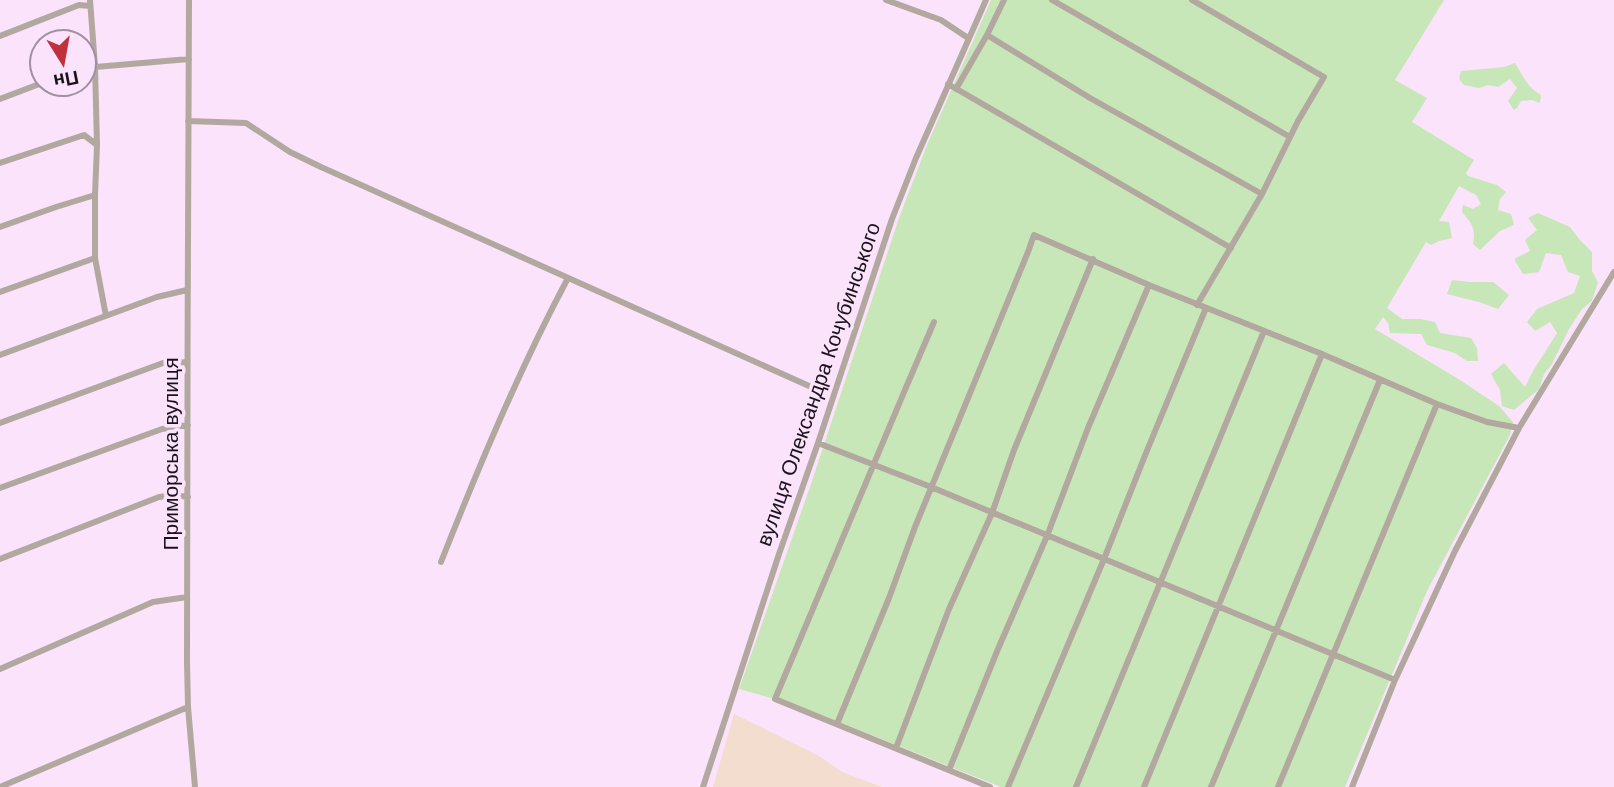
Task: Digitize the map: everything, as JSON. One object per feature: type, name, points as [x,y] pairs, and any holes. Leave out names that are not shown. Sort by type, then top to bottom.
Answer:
[{"type":"street","name":"Приморська вулиця","points":[[189,0],[187,597],[188,707],[195,787]]},
{"type":"street","points":[[886,0],[941,20],[968,38]]},
{"type":"street","name":"вулиця Олександра Кочубинського","points":[[703,787],[892,219],[986,0]]},
{"type":"street","points":[[956,89],[1004,0]]},
{"type":"street","points":[[1052,0],[1290,137]]},
{"type":"street","points":[[1192,0],[1324,77],[1262,194],[1197,305]]},
{"type":"street","points":[[0,36],[90,3],[92,28]]},
{"type":"street","points":[[987,35],[1090,98],[1262,194]]},
{"type":"street","points":[[98,66],[189,59]]},
{"type":"street","points":[[948,84],[1231,248]]},
{"type":"street","points":[[0,99],[28,88]]},
{"type":"street","points":[[96,98],[96,258],[106,316]]},
{"type":"street","points":[[188,121],[246,123],[290,152],[818,390]]},
{"type":"street","points":[[0,163],[84,135],[97,145]]},
{"type":"street","points":[[0,227],[94,195]]},
{"type":"street","points":[[837,723],[1034,234],[1149,285],[1322,354],[1437,404],[1487,422],[1519,428]]},
{"type":"street","points":[[0,292],[96,258]]},
{"type":"street","points":[[896,748],[949,609],[992,513],[1014,450],[1093,259]]},
{"type":"street","points":[[1352,787],[1395,680],[1455,551],[1519,428],[1614,272]]},
{"type":"street","points":[[441,562],[534,344],[568,278]]},
{"type":"street","points":[[949,770],[1149,285]]},
{"type":"street","points":[[0,355],[157,297],[187,290]]},
{"type":"street","points":[[1008,787],[1206,308]]},
{"type":"street","points":[[934,322],[775,699],[990,787]]},
{"type":"street","points":[[1076,787],[1264,331]]},
{"type":"street","points":[[1144,787],[1322,354]]},
{"type":"street","points":[[0,423],[163,363],[187,362]]},
{"type":"street","points":[[1210,787],[1380,380]]},
{"type":"street","points":[[1278,787],[1437,404]]},
{"type":"street","points":[[0,488],[162,429],[188,425]]},
{"type":"street","points":[[818,443],[1395,680]]},
{"type":"street","points":[[0,559],[159,497],[188,497]]},
{"type":"street","points":[[0,669],[153,602],[187,597]]},
{"type":"street","points":[[1,787],[188,707]]},
{"type":"shaded area","points":[[734,714],[819,756],[842,772],[882,787],[713,787]]},
{"type":"green space","points":[[991,0],[1444,0],[1395,80],[1427,98],[1412,122],[1474,160],[1466,173],[1468,176],[1497,185],[1506,192],[1500,199],[1498,210],[1511,214],[1514,225],[1500,231],[1480,250],[1473,244],[1472,226],[1462,212],[1463,205],[1473,209],[1481,204],[1476,195],[1459,186],[1439,221],[1449,222],[1452,238],[1431,245],[1426,242],[1387,308],[1402,319],[1435,322],[1440,333],[1471,338],[1477,348],[1478,361],[1467,361],[1455,353],[1427,345],[1421,334],[1390,333],[1388,323],[1383,317],[1375,329],[1499,406],[1513,422],[1510,435],[1427,591],[1345,787],[1001,787],[799,706],[739,689],[810,487],[899,218],[927,145]]},
{"type":"green space","points":[[1515,63],[1529,85],[1541,95],[1540,103],[1532,100],[1521,101],[1514,110],[1508,101],[1517,88],[1510,79],[1498,87],[1488,85],[1479,88],[1464,85],[1459,79],[1461,71],[1504,67]]},
{"type":"green space","points":[[1538,213],[1570,227],[1592,252],[1592,271],[1598,282],[1592,301],[1582,309],[1569,329],[1552,364],[1544,374],[1539,389],[1514,410],[1502,406],[1500,390],[1491,374],[1504,363],[1525,387],[1557,333],[1550,322],[1535,331],[1527,322],[1537,309],[1574,293],[1580,276],[1568,272],[1561,255],[1546,253],[1539,272],[1523,274],[1514,259],[1530,251],[1525,240],[1537,230],[1528,218]]},
{"type":"green space","points":[[1452,280],[1493,282],[1509,295],[1498,309],[1447,294]]}]
